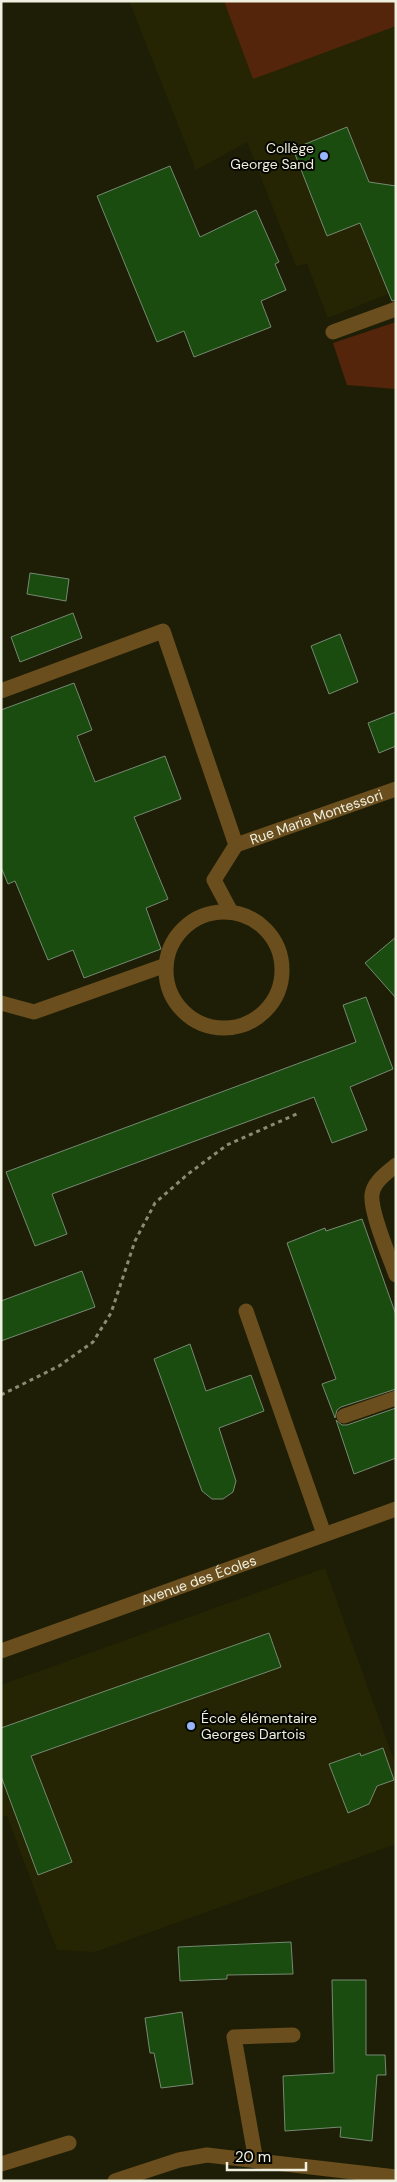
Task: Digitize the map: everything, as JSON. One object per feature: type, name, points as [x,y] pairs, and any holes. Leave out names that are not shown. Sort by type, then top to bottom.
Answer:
[{"type":"street","points":[[333,332],[396,309]]},
{"type":"street","points":[[1,691],[163,631],[236,845],[214,880],[231,912]]},
{"type":"street","name":"Rue Maria Montessori","points":[[236,845],[396,789]]},
{"type":"street","points":[[231,912],[250,918],[266,929],[277,944],[282,963],[281,983],[274,1001],[261,1016],[244,1025],[225,1028],[206,1025],[188,1016],[175,1002],[168,984],[166,965],[171,947],[181,931],[195,920],[212,913],[231,912]]},
{"type":"street","points":[[1,1003],[34,1012],[166,965]]},
{"type":"street","points":[[396,1165],[379,1179],[372,1195],[377,1222],[396,1275]]},
{"type":"street","points":[[246,1311],[324,1534]]},
{"type":"street","points":[[344,1416],[396,1398]]},
{"type":"street","name":"Avenue des Écoles","points":[[1,1650],[396,1509]]},
{"type":"street","points":[[256,2161],[234,2037],[293,2035]]},
{"type":"street","points":[[1,2164],[69,2143]]},
{"type":"street","points":[[115,2181],[194,2156],[222,2156],[396,2177]]},
{"type":"path","points":[[1,1395],[59,1366],[93,1342],[111,1313],[135,1241],[155,1203],[188,1174],[227,1145],[300,1113]]},
{"type":"shaded area","name":"Collège George Sand","points":[[129,1],[396,1],[396,291],[328,318],[307,264],[296,266],[247,142],[196,170]]},
{"type":"shaded area","points":[[224,1],[396,1],[396,26],[253,79]]},
{"type":"shaded area","points":[[396,322],[396,389],[347,385],[333,343]]},
{"type":"shaded area","name":"École élémentaire Georges Dartois","points":[[325,1568],[396,1766],[396,1844],[95,1952],[57,1950],[7,1816],[1,1816],[1,1685]]},
{"type":"building","points":[[347,127],[369,182],[396,186],[396,300],[392,301],[360,223],[327,236],[293,149]]},
{"type":"building","points":[[170,166],[200,237],[256,210],[279,262],[275,264],[286,290],[261,301],[271,327],[194,357],[184,331],[157,342],[97,196]]},
{"type":"building","points":[[30,573],[69,579],[66,601],[27,594]]},
{"type":"building","points":[[73,613],[82,638],[20,662],[11,637]]},
{"type":"building","points":[[340,634],[358,682],[329,694],[311,646]]},
{"type":"building","points":[[74,683],[92,730],[77,736],[95,782],[165,756],[181,799],[134,817],[168,899],[146,908],[161,949],[84,978],[73,950],[48,960],[15,881],[8,884],[1,867],[1,710]]},
{"type":"building","points":[[396,712],[396,746],[379,753],[368,723]]},
{"type":"building","points":[[396,937],[396,998],[365,963]]},
{"type":"building","points":[[366,997],[393,1069],[350,1087],[367,1130],[332,1143],[314,1097],[52,1194],[67,1234],[35,1246],[6,1172],[356,1042],[343,1005]]},
{"type":"building","points":[[362,1219],[396,1315],[396,1389],[341,1407],[337,1410],[335,1418],[322,1384],[336,1379],[287,1243],[325,1228],[326,1231]]},
{"type":"building","points":[[82,1271],[95,1307],[1,1341],[1,1301]]},
{"type":"building","points":[[190,1344],[206,1391],[251,1375],[264,1411],[219,1428],[236,1481],[233,1492],[223,1499],[212,1499],[202,1491],[154,1359]]},
{"type":"building","points":[[396,1408],[396,1458],[354,1474],[336,1420],[342,1425],[347,1425]]},
{"type":"building","points":[[269,1633],[281,1667],[31,1756],[72,1862],[38,1875],[1,1776],[1,1728]]},
{"type":"building","points":[[383,1748],[394,1780],[377,1786],[369,1804],[348,1813],[329,1764],[360,1753],[361,1756]]},
{"type":"building","points":[[291,1942],[293,1974],[227,1975],[227,1979],[180,1981],[178,1947]]},
{"type":"building","points":[[332,1980],[366,1980],[366,2055],[385,2055],[386,2075],[377,2075],[372,2141],[340,2137],[341,2127],[285,2131],[283,2076],[334,2073]]},
{"type":"building","points":[[182,2012],[193,2084],[161,2088],[154,2053],[150,2053],[145,2018]]},
{"type":"place","name":"Collège George Sand","points":[[324,156]]},
{"type":"place","name":"École élémentaire Georges Dartois","points":[[191,1726]]}]
